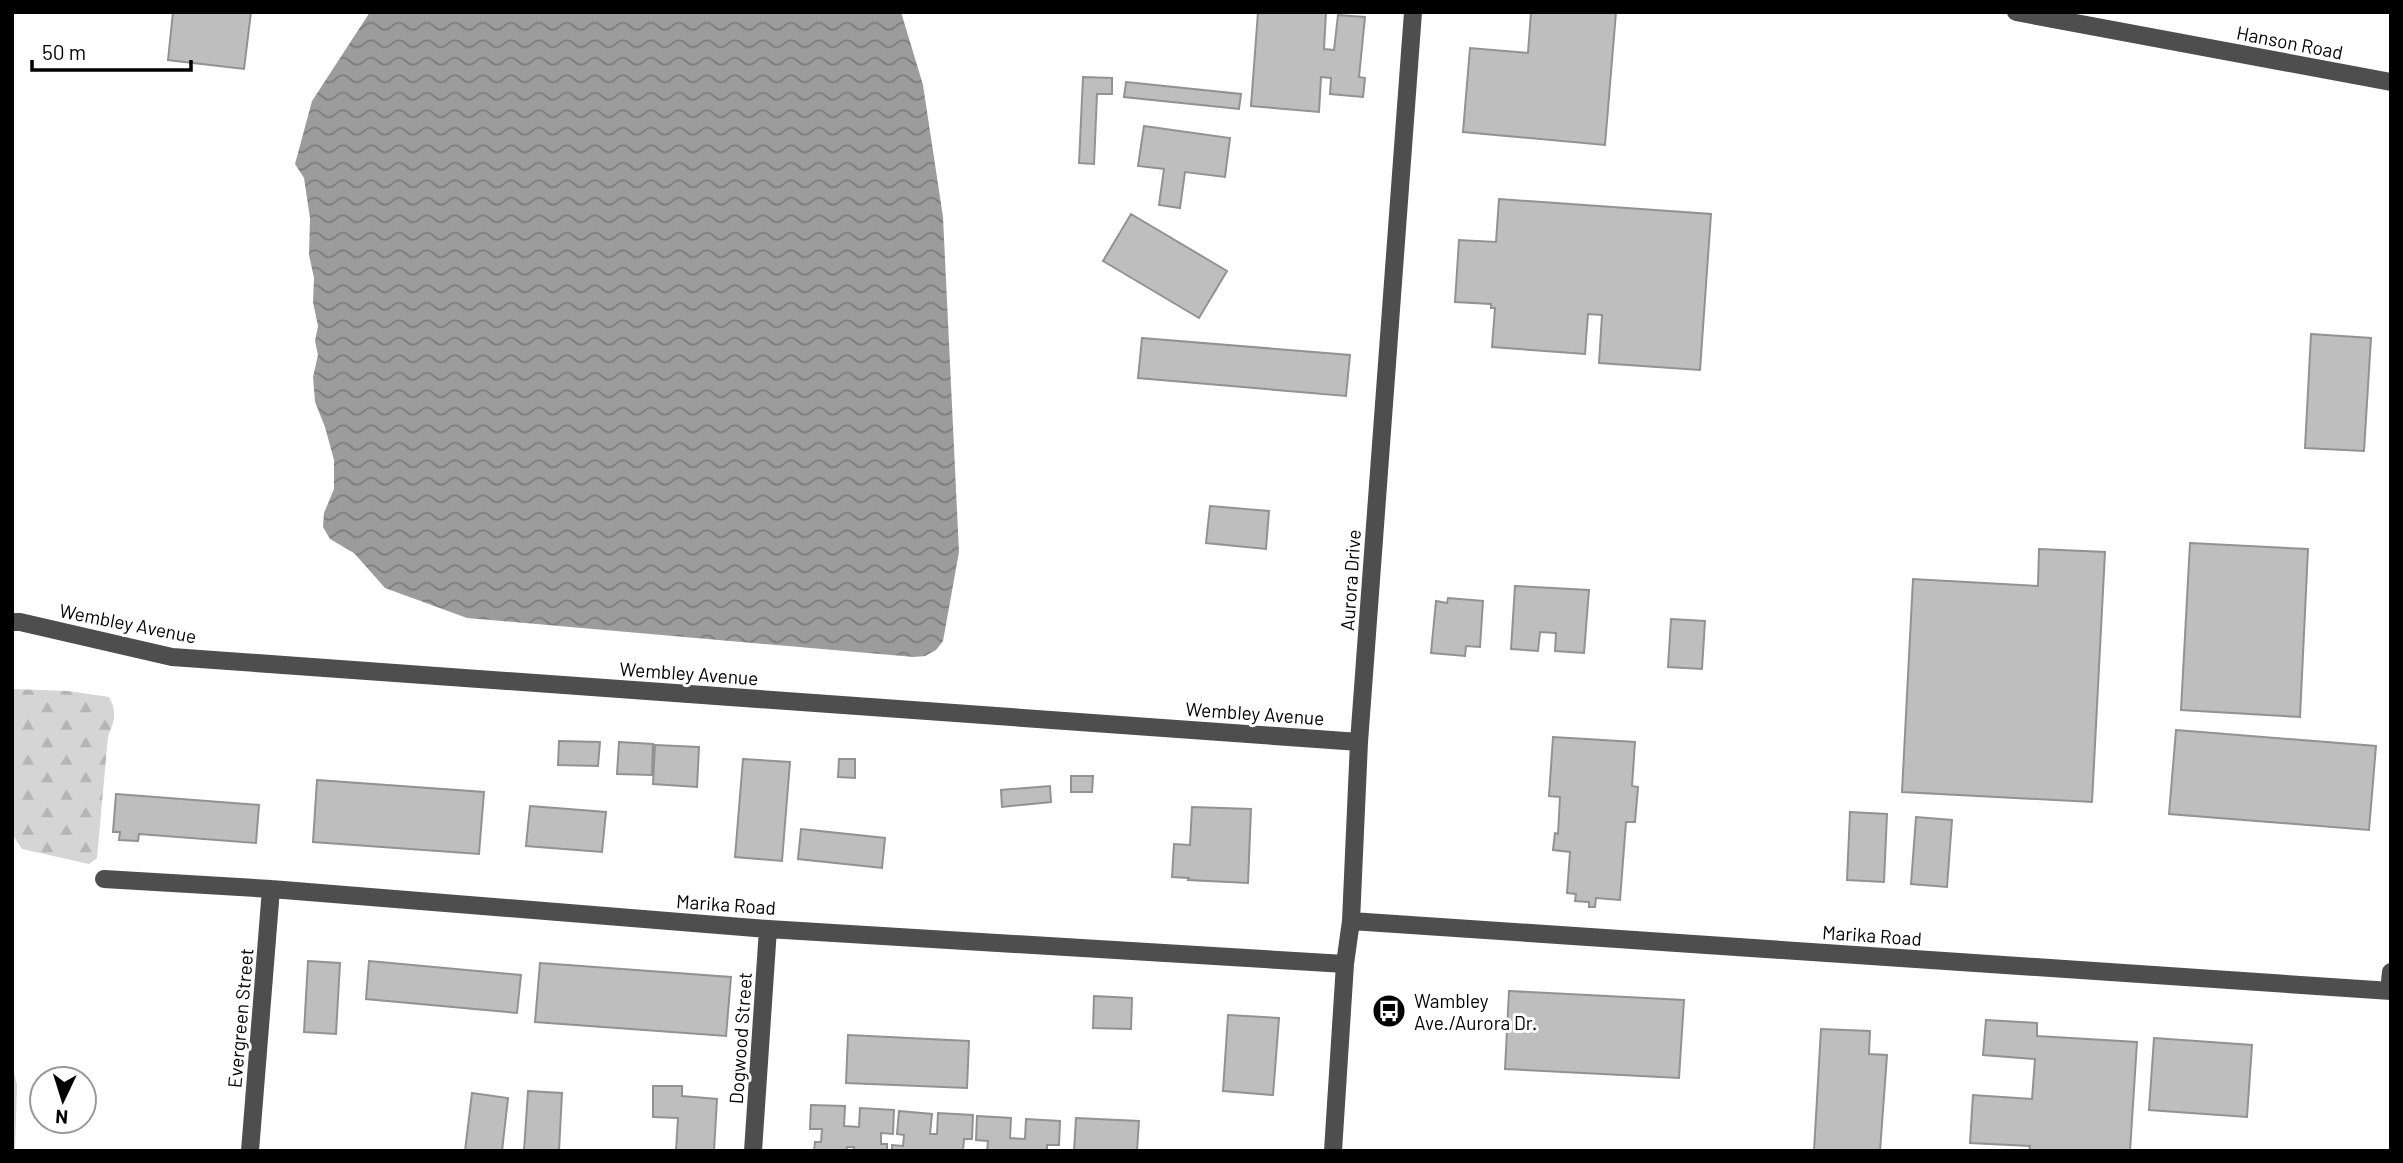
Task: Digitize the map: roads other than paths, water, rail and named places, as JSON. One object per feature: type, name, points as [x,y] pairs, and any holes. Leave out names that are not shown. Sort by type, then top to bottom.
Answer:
[{"type":"street","name":"Aurora Drive","points":[[1333,1151],[1345,964],[1351,921],[1359,742],[1413,12]]},
{"type":"street","name":"Hanson Road","points":[[2016,12],[2391,82]]},
{"type":"street","name":"Wembley Avenue","points":[[15,620],[172,657],[1359,742]]},
{"type":"street","name":"Marika Road","points":[[104,879],[271,889],[768,929],[1345,964]]},
{"type":"street","name":"Evergreen Street","points":[[250,1151],[271,889]]},
{"type":"street","name":"Marika Road","points":[[1351,921],[2390,991]]},
{"type":"street","name":"Dogwood Street","points":[[754,1151],[768,929]]},
{"type":"street","points":[[2390,991],[2391,972]]},
{"type":"water","points":[[370,12],[901,12],[923,85],[943,217],[959,552],[943,641],[936,650],[925,656],[914,657],[467,618],[385,588],[354,553],[330,539],[323,527],[324,513],[334,489],[334,460],[315,402],[313,377],[318,355],[315,341],[318,326],[309,255],[310,218],[304,178],[295,164],[312,101]]},
{"type":"place","name":"Wambley Ave./Aurora Dr.","points":[[1389,1011]]}]
